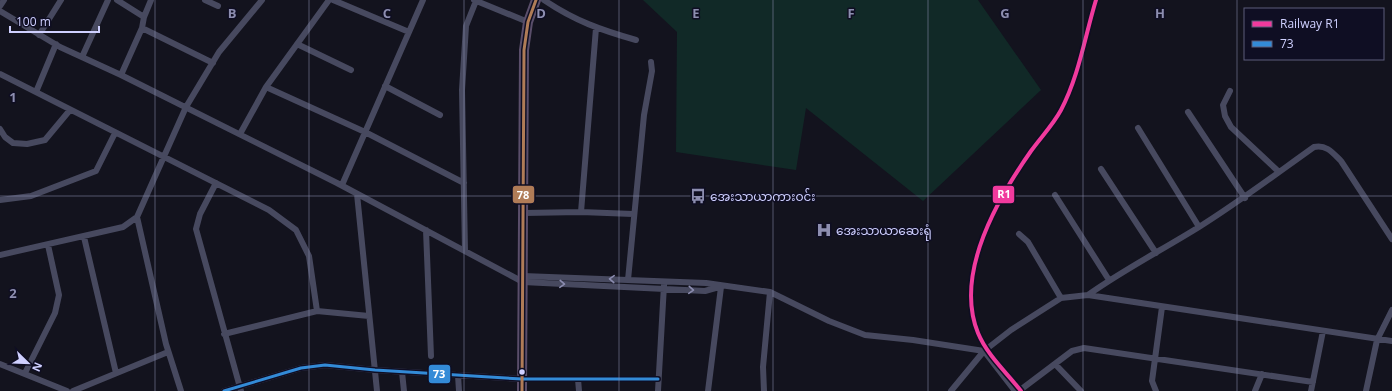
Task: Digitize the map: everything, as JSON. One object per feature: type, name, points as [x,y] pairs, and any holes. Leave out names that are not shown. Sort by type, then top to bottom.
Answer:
[{"type":"highway","points":[[522,391],[524,50],[528,22],[536,0]]},
{"type":"street","points":[[0,6],[4,0]]},
{"type":"street","points":[[40,34],[61,0]]},
{"type":"street","points":[[82,57],[108,0]]},
{"type":"street","points":[[118,0],[144,17]]},
{"type":"street","points":[[121,75],[142,28],[144,17],[151,0]]},
{"type":"street","points":[[205,0],[218,6]]},
{"type":"street","points":[[0,255],[123,227],[137,217],[186,107],[219,52],[262,0]]},
{"type":"street","points":[[240,134],[266,87],[329,0]]},
{"type":"street","points":[[333,0],[409,32]]},
{"type":"street","points":[[342,185],[423,0]]},
{"type":"street","points":[[465,251],[462,90],[466,26],[475,0],[528,22]]},
{"type":"street","points":[[544,0],[559,10],[596,28],[636,40]]},
{"type":"street","points":[[0,11],[56,44],[342,185],[465,251],[523,279],[705,291],[721,286]]},
{"type":"street","points":[[142,28],[213,63]]},
{"type":"street","points":[[581,212],[596,28]]},
{"type":"street","points":[[36,92],[56,44]]},
{"type":"street","points":[[297,44],[351,70]]},
{"type":"street","points":[[628,280],[633,214],[644,115],[652,71],[651,62]]},
{"type":"street","points":[[0,74],[269,210],[296,230],[309,256],[317,311]]},
{"type":"street","points":[[386,86],[440,115]]},
{"type":"street","points":[[266,87],[365,132],[464,183]]},
{"type":"street","points":[[1230,91],[1223,105],[1225,116],[1230,127],[1279,172]]},
{"type":"street","points":[[0,129],[5,137],[13,143],[27,144],[45,140],[70,110]]},
{"type":"street","points":[[1188,112],[1244,198]]},
{"type":"street","points":[[1138,128],[1199,227]]},
{"type":"street","points":[[0,200],[31,196],[96,171],[115,133]]},
{"type":"street","points":[[1088,295],[1109,280],[1199,227],[1244,198],[1314,147],[1324,146],[1341,161],[1392,239]]},
{"type":"street","points":[[1101,169],[1156,253]]},
{"type":"street","points":[[216,183],[200,214],[196,229],[240,389]]},
{"type":"street","points":[[357,194],[377,391]]},
{"type":"street","points":[[1055,195],[1109,280]]},
{"type":"street","points":[[524,213],[581,212],[633,214]]},
{"type":"street","points":[[137,217],[168,352],[181,391]]},
{"type":"street","points":[[426,230],[431,356]]},
{"type":"street","points":[[1019,234],[1028,242],[1061,298]]},
{"type":"street","points":[[84,237],[116,373]]},
{"type":"street","points":[[25,373],[55,312],[59,295],[48,245]]},
{"type":"street","points":[[523,279],[628,280],[706,283],[770,292],[828,321],[865,335],[913,340],[984,351],[1015,391]]},
{"type":"street","points":[[658,391],[664,281]]},
{"type":"street","points":[[708,391],[721,286]]},
{"type":"street","points":[[764,391],[763,367],[770,292]]},
{"type":"street","points":[[951,391],[984,351],[1011,330],[1061,298],[1088,295],[1377,340],[1392,341]]},
{"type":"street","points":[[1156,391],[1152,381],[1162,307]]},
{"type":"street","points":[[1366,391],[1377,340],[1392,310]]},
{"type":"street","points":[[224,334],[317,311],[369,316]]},
{"type":"street","points":[[1311,391],[1323,331]]},
{"type":"street","points":[[1019,391],[1072,351],[1084,348],[1313,382]]},
{"type":"street","points":[[73,391],[168,352]]},
{"type":"street","points":[[0,364],[67,391]]},
{"type":"street","points":[[1055,364],[1081,391]]},
{"type":"street","points":[[224,391],[240,389],[301,368],[325,365],[402,372],[522,379],[658,379]]},
{"type":"street","points":[[402,372],[404,391]]},
{"type":"street","points":[[1255,391],[1262,374]]},
{"type":"street","points":[[458,375],[459,391]]},
{"type":"street","points":[[578,379],[579,391]]},
{"type":"green space","points":[[643,0],[978,0],[1041,90],[923,201],[806,108],[796,170],[676,152],[677,32]]},
{"type":"rail line","name":"R1","points":[[1021,391],[992,356],[978,333],[972,310],[972,286],[976,262],[983,238],[1005,191],[1031,151],[1058,115],[1073,84],[1096,0]]},
{"type":"transit line","name":"78","points":[[522,391],[524,50],[528,22],[536,0]]},
{"type":"transit line","name":"73","points":[[224,391],[301,368],[325,365],[375,370],[522,379],[658,379]]},
{"type":"place","name":"အေးသာယာကားဝင်း","points":[[698,196]]},
{"type":"place","name":"အေးသာယာဆေးရုံ","points":[[824,230]]}]
